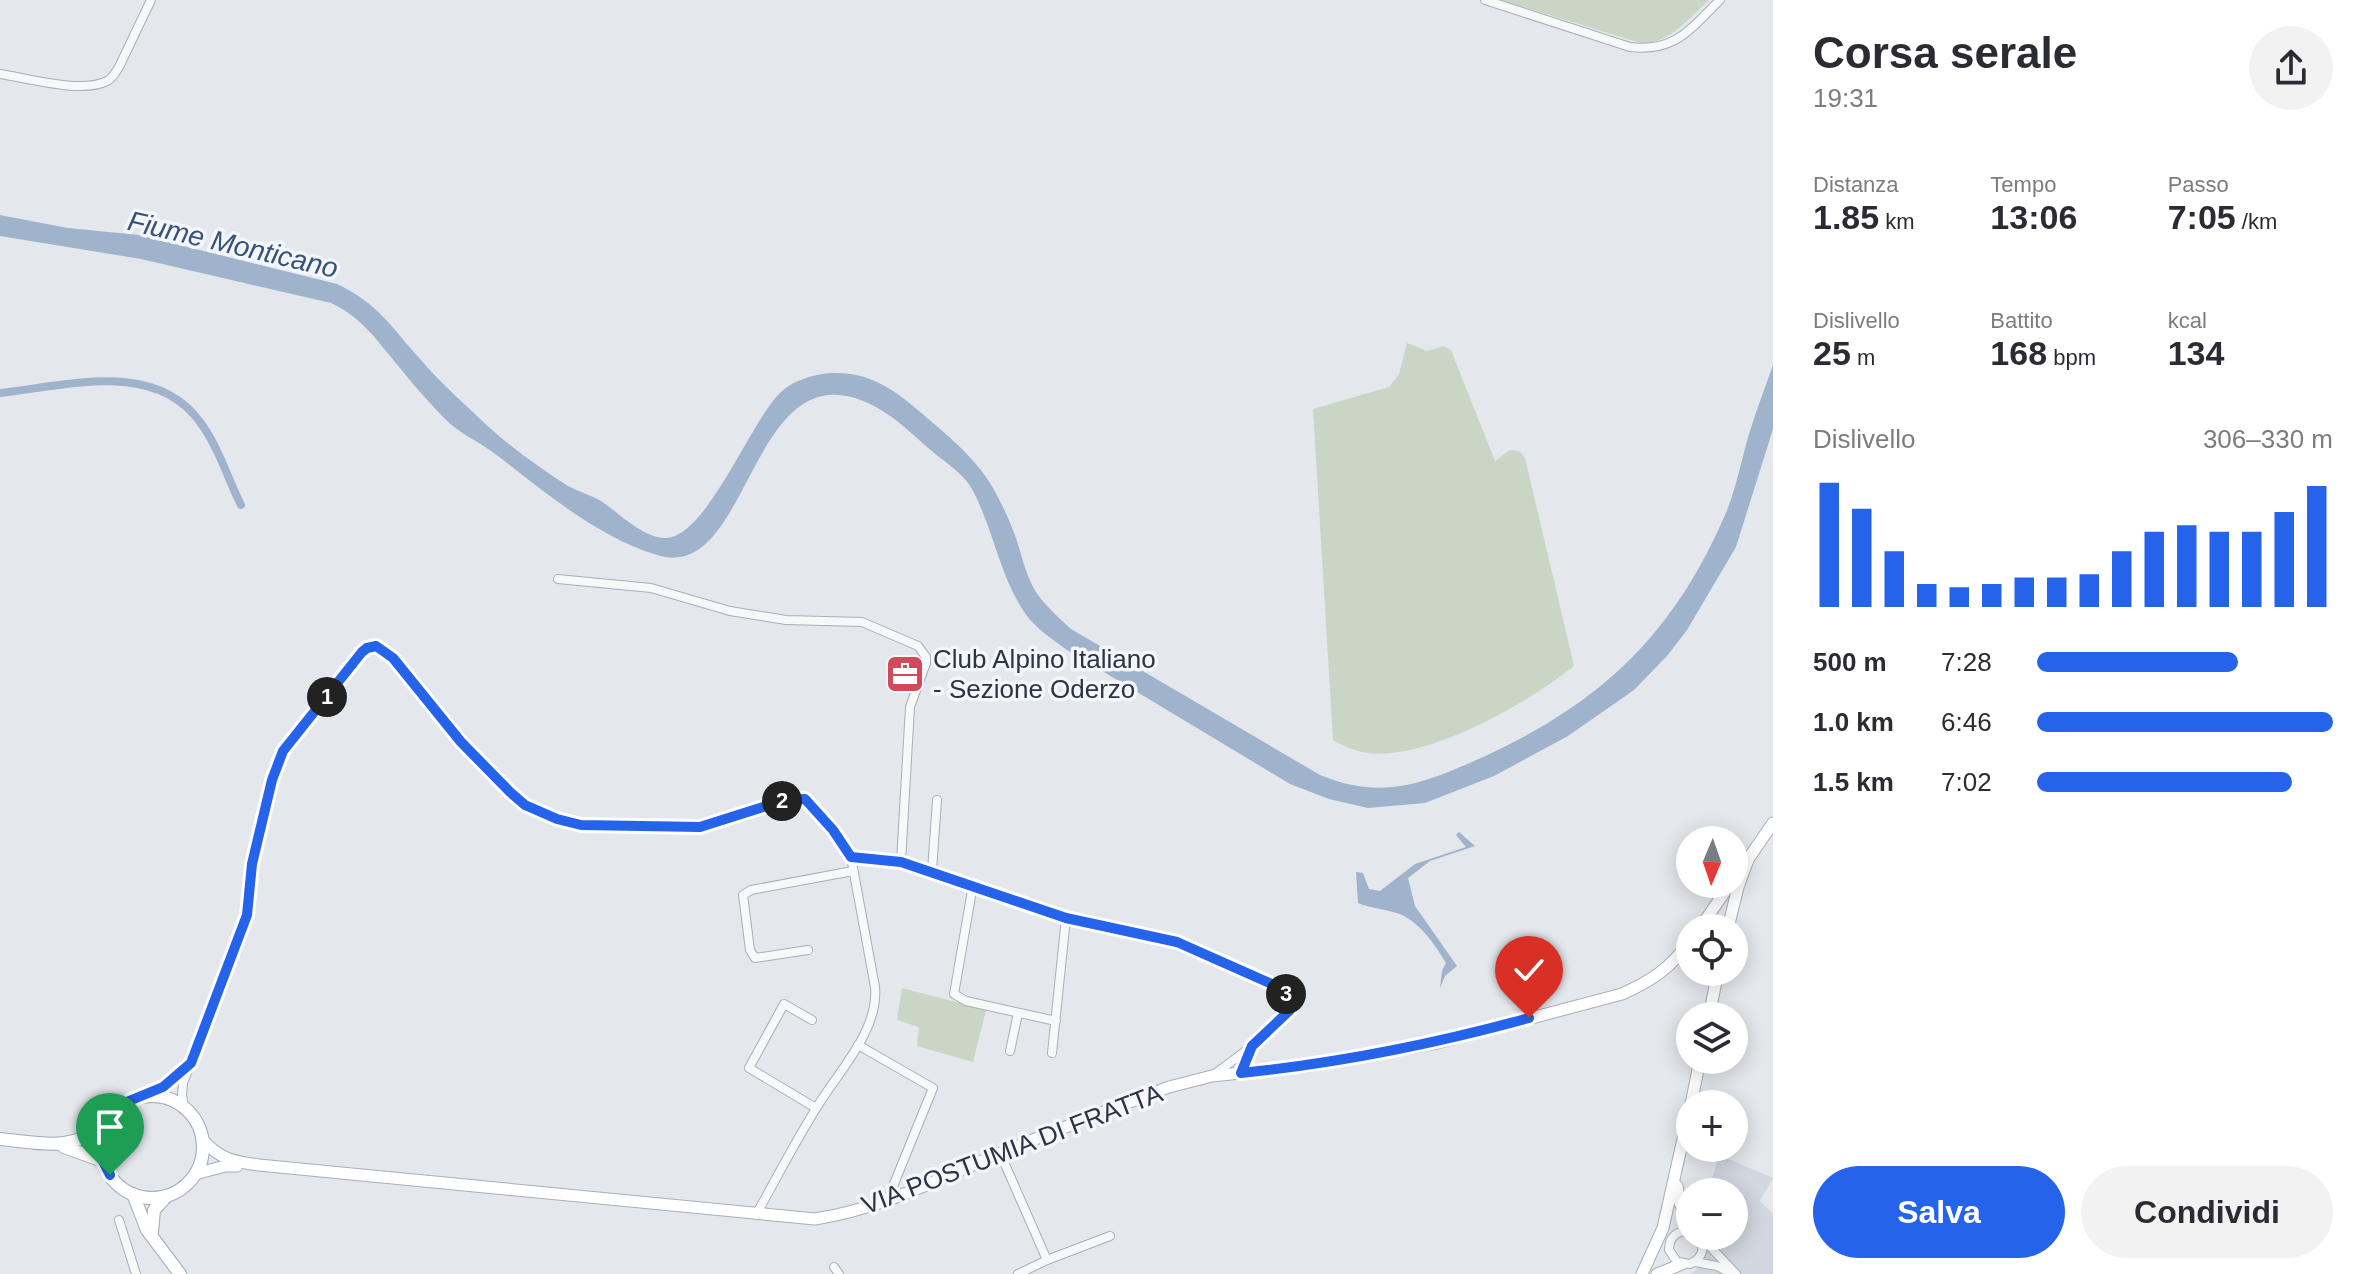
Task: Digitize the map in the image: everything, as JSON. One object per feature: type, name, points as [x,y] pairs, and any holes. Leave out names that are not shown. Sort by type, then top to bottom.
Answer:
[{"type":"main road","points":[[1731,914],[1749,857],[1773,823]]},
{"type":"main road","name":"VIA POSTUMIA DI FRATTA","points":[[202,1139],[215,1153],[229,1161],[259,1165],[815,1219],[846,1214],[887,1201],[1169,1087],[1212,1076],[1308,1066],[1437,1043],[1622,994],[1648,982],[1676,961]]},
{"type":"main road","points":[[0,1139],[75,1143],[89,1138],[105,1126],[122,1106],[145,1096],[172,1100],[193,1116],[202,1139],[203,1151],[195,1174],[179,1190],[169,1194],[145,1197],[133,1194],[110,1175],[103,1161],[105,1126]]},
{"type":"main road","points":[[49,1143],[81,1151],[103,1161]]},
{"type":"main road","points":[[1642,1274],[1663,1228],[1678,1162]]},
{"type":"main road","name":"VIA POSTUMIA DI FRATTA","points":[[195,1174],[225,1166],[259,1165]]},
{"type":"main road","points":[[1675,1178],[1676,1183]]},
{"type":"main road","points":[[133,1194],[154,1243],[180,1274]]},
{"type":"main road","points":[[154,1243],[151,1221],[154,1210],[169,1194]]},
{"type":"main road","points":[[1657,1274],[1688,1263]]},
{"type":"street","points":[[0,74],[76,86],[105,83],[119,67],[151,0]]},
{"type":"street","points":[[1485,0],[1630,47],[1653,49],[1673,43],[1720,0]]},
{"type":"street","points":[[558,579],[651,588],[730,611],[786,620],[862,622],[918,646],[926,657],[926,663],[910,707],[901,862]]},
{"type":"street","points":[[184,1107],[183,1083],[247,915],[252,864],[272,780],[283,751],[367,648],[376,646],[393,658],[461,742],[525,805],[570,823],[700,827],[785,800],[805,799],[833,830],[851,857],[876,995],[875,1004],[858,1045],[816,1108],[756,1215]]},
{"type":"street","points":[[932,871],[937,800]]},
{"type":"street","points":[[851,857],[901,862],[1066,918],[1177,942],[1282,989],[1290,1003],[1290,1010],[1252,1046],[1212,1076]]},
{"type":"street","points":[[808,950],[755,958],[750,950],[743,895],[751,890],[853,871]]},
{"type":"street","points":[[973,885],[954,994],[966,1001],[1056,1021]]},
{"type":"street","points":[[1052,1053],[1066,918]]},
{"type":"street","points":[[812,1020],[784,1004],[749,1068],[816,1108]]},
{"type":"street","points":[[1010,1051],[1018,1013]]},
{"type":"street","points":[[858,1045],[933,1088],[887,1201]]},
{"type":"street","points":[[1241,1073],[1252,1046]]},
{"type":"street","points":[[145,1096],[179,1076],[191,1063]]},
{"type":"street","points":[[1000,1153],[1047,1260]]},
{"type":"street","points":[[119,1220],[136,1274]]},
{"type":"street","points":[[1018,1274],[1110,1236]]},
{"type":"street","points":[[1676,1236],[1669,1245],[1673,1259],[1717,1266],[1735,1274]]},
{"type":"street","points":[[1688,1263],[1702,1250]]},
{"type":"street","points":[[1712,1250],[1735,1274]]},
{"type":"shaded area","points":[[1717,1162],[1735,1162],[1773,1178],[1760,1201],[1773,1214],[1773,1274],[1691,1274],[1708,1250],[1748,1250],[1748,1178],[1712,1178]]},
{"type":"green space","points":[[1500,0],[1709,0],[1670,35],[1641,43]]},
{"type":"green space","points":[[1407,343],[1427,351],[1444,346],[1451,350],[1495,461],[1510,450],[1519,451],[1525,458],[1574,666],[1504,712],[1447,739],[1391,753],[1367,753],[1333,740],[1313,409],[1389,387],[1399,374]]},
{"type":"green space","points":[[902,988],[986,1010],[973,1062],[917,1046],[919,1027],[897,1020]]},
{"type":"water","points":[[0,215],[68,228],[139,235],[337,284],[374,308],[441,382],[521,453],[568,486],[601,501],[638,529],[663,538],[679,534],[695,521],[711,501],[769,407],[786,388],[805,378],[832,373],[876,381],[913,406],[957,444],[986,476],[1006,513],[1036,592],[1071,629],[1320,775],[1364,787],[1384,788],[1423,781],[1483,757],[1563,713],[1629,661],[1657,630],[1705,558],[1729,505],[1773,365],[1773,429],[1736,547],[1687,630],[1634,690],[1568,736],[1494,776],[1425,803],[1368,808],[1329,799],[1290,784],[1044,633],[1018,602],[980,505],[968,483],[881,410],[837,395],[804,404],[778,429],[715,534],[689,554],[657,555],[634,547],[591,524],[455,428],[369,331],[331,303],[141,259],[0,236]]},
{"type":"water","points":[[1459,832],[1475,846],[1430,861],[1408,878],[1415,906],[1457,966],[1445,976],[1440,988],[1446,963],[1433,943],[1402,915],[1358,903],[1356,872],[1363,873],[1369,889],[1380,891],[1415,864],[1466,847],[1456,835]]},
{"type":"waterway","points":[[0,393],[108,381],[134,383],[159,390],[181,402],[200,422],[241,505]]},
{"type":"place","name":"Club Alpino Italiano - Sezione Oderzo","points":[[905,674]]},
{"type":"route","points":[[110,1175],[101,1149],[105,1126],[115,1111],[129,1101],[163,1087],[191,1063],[247,915],[252,864],[272,780],[283,751],[342,681],[362,652],[371,646],[393,658],[461,742],[510,792],[540,813],[581,825],[682,828],[700,827],[785,800],[805,799],[833,830],[851,857],[901,862],[1066,918],[1177,942],[1274,985],[1287,995],[1290,1010],[1252,1046],[1241,1073],[1308,1066],[1437,1043],[1529,1018]]},
{"type":"water label","name":"Fiume Monticano","points":[[233,244]]}]
